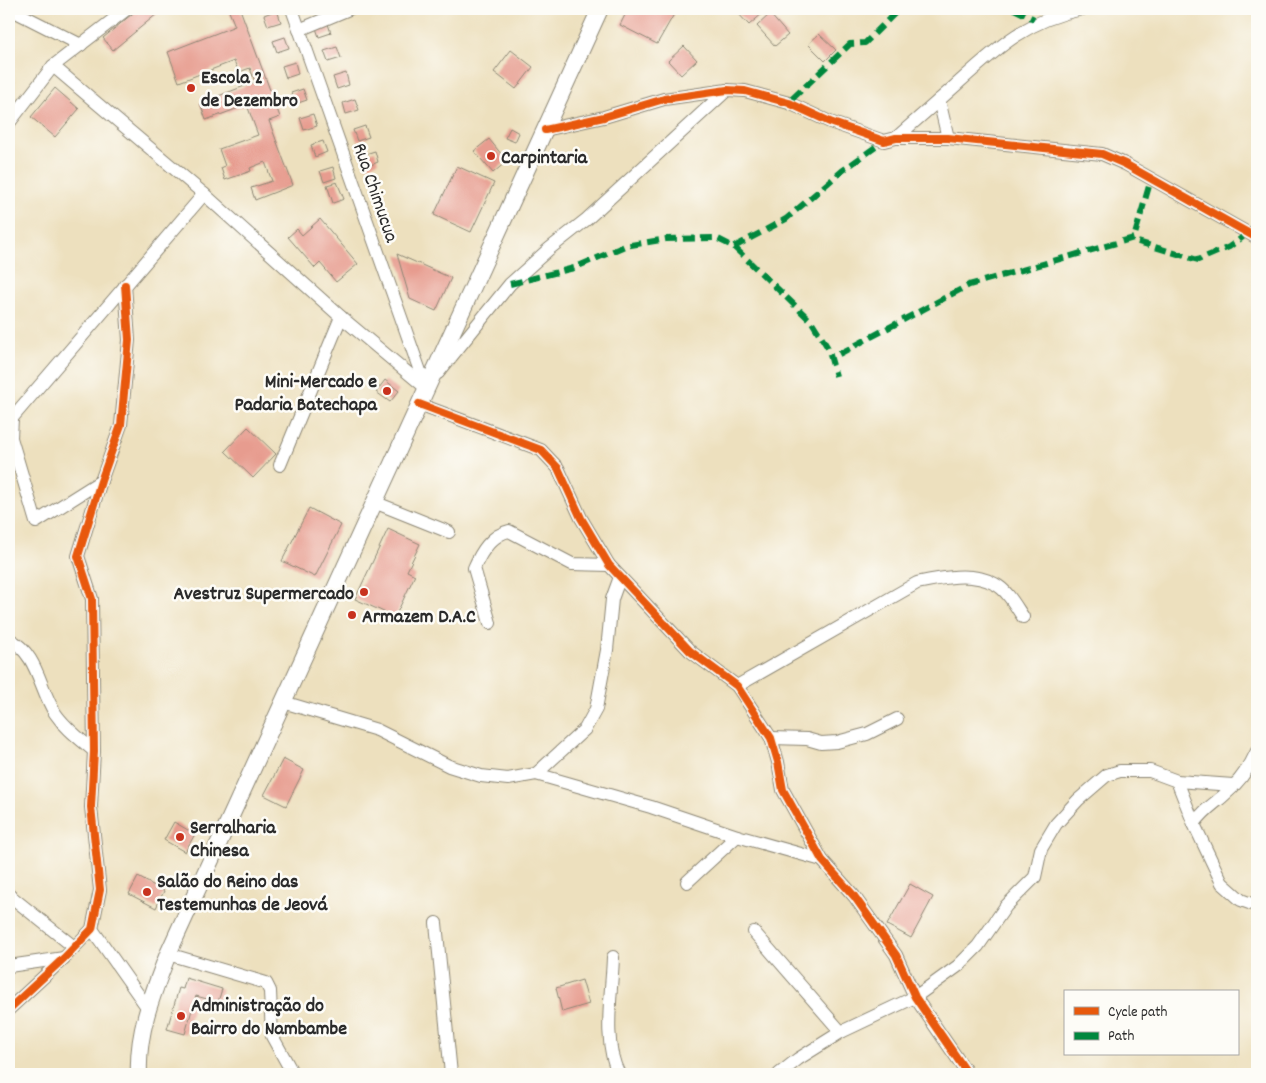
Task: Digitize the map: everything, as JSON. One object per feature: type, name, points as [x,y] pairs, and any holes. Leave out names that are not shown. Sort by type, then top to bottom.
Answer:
[{"type":"main road","points":[[139,1074],[138,1059],[147,1007],[168,954],[600,9]]},
{"type":"street","points":[[10,9],[81,45]]},
{"type":"street","points":[[9,123],[53,66],[127,9]]},
{"type":"street","name":"Rua Chimucua","points":[[292,9],[426,388]]},
{"type":"street","points":[[299,30],[349,9]]},
{"type":"street","points":[[896,138],[994,50],[1026,29],[1062,13],[1082,9]]},
{"type":"street","points":[[53,66],[204,194],[341,317],[426,388],[510,284],[549,249],[587,220],[727,90]]},
{"type":"street","points":[[545,130],[604,117],[664,99],[727,90],[745,90],[789,103],[830,122],[884,140],[896,138],[948,138],[1102,154],[1125,164],[1257,238]]},
{"type":"street","points":[[939,100],[948,138]]},
{"type":"street","points":[[101,480],[36,522],[11,438],[10,413],[204,194]]},
{"type":"street","points":[[9,1009],[92,929],[100,890],[90,807],[94,751],[92,599],[78,556],[101,480],[121,426],[128,340],[125,285]]},
{"type":"street","points":[[280,465],[341,317]]},
{"type":"street","points":[[419,404],[541,450],[558,468],[581,518],[609,565],[690,651],[738,686],[771,738],[783,790],[822,860],[854,896],[896,955],[915,997],[968,1074]]},
{"type":"street","points":[[374,502],[449,532]]},
{"type":"street","points":[[490,623],[474,568],[491,541],[499,533],[509,531],[572,564],[609,565]]},
{"type":"street","points":[[536,774],[585,729],[596,709],[608,650],[612,599],[620,576]]},
{"type":"street","points":[[738,686],[916,583],[968,577],[994,583],[1008,595],[1023,616]]},
{"type":"street","points":[[9,639],[28,654],[59,718],[94,751]]},
{"type":"street","points":[[283,702],[377,730],[449,766],[481,776],[508,779],[536,774],[651,807],[737,836],[822,860]]},
{"type":"street","points":[[771,738],[807,739],[821,743],[837,742],[867,734],[897,719]]},
{"type":"street","points":[[1194,824],[1202,812],[1224,796],[1232,785],[1248,770],[1257,751]]},
{"type":"street","points":[[779,1074],[798,1059],[841,1032],[915,997],[958,966],[978,946],[996,918],[1035,877],[1042,849],[1056,824],[1078,800],[1107,775],[1120,771],[1150,771],[1176,781],[1232,785]]},
{"type":"street","points":[[1176,781],[1222,883],[1241,900],[1257,906]]},
{"type":"street","points":[[687,882],[737,836]]},
{"type":"street","points":[[9,895],[74,948]]},
{"type":"street","points":[[436,923],[451,1074]]},
{"type":"street","points":[[92,929],[147,1007]]},
{"type":"street","points":[[754,932],[841,1032]]},
{"type":"street","points":[[168,954],[266,983],[270,991],[272,1036],[293,1074]]},
{"type":"street","points":[[613,957],[609,1040],[612,1057],[619,1074]]},
{"type":"street","points":[[9,966],[64,958]]},
{"type":"building","points":[[138,9],[163,9],[113,50],[103,38]]},
{"type":"building","points":[[228,9],[240,9],[280,117],[269,121],[293,185],[255,200],[251,188],[272,181],[265,162],[250,168],[251,171],[225,180],[221,168],[225,166],[219,149],[258,135],[247,105],[206,120],[200,103],[255,82],[250,68],[239,72],[234,61],[179,82],[168,52],[235,26]]},
{"type":"building","points":[[628,9],[677,9],[657,44],[620,25]]},
{"type":"building","points":[[739,9],[760,9],[763,13],[749,25],[736,11]]},
{"type":"building","points":[[277,10],[281,22],[268,26],[264,15]]},
{"type":"building","points":[[770,14],[788,35],[775,46],[757,26]]},
{"type":"building","points":[[327,21],[331,33],[319,37],[315,25]]},
{"type":"building","points":[[819,34],[836,50],[825,61],[808,44]]},
{"type":"building","points":[[285,37],[289,48],[277,52],[273,41]]},
{"type":"building","points":[[684,46],[697,60],[681,75],[668,61]]},
{"type":"building","points":[[337,47],[341,58],[328,62],[324,51]]},
{"type":"building","points":[[511,50],[533,67],[516,89],[494,72]]},
{"type":"building","points":[[295,62],[298,74],[286,78],[282,66]]},
{"type":"building","points":[[346,73],[349,85],[337,89],[333,77]]},
{"type":"building","points":[[55,88],[79,109],[55,137],[31,117]]},
{"type":"building","points":[[303,89],[307,100],[295,104],[291,93]]},
{"type":"building","points":[[355,99],[359,110],[346,114],[343,103]]},
{"type":"building","points":[[313,114],[317,126],[304,130],[300,118]]},
{"type":"building","points":[[365,126],[369,137],[357,141],[353,130]]},
{"type":"building","points":[[510,128],[519,133],[515,142],[505,138]]},
{"type":"building","name":"Carpintaria","points":[[489,139],[507,161],[493,173],[474,151]]},
{"type":"building","points":[[323,141],[327,152],[315,157],[311,145]]},
{"type":"building","points":[[375,151],[378,162],[366,167],[362,155]]},
{"type":"building","points":[[457,166],[494,183],[471,232],[434,215]]},
{"type":"building","points":[[333,167],[336,178],[324,182],[320,171]]},
{"type":"building","points":[[337,182],[344,199],[333,203],[327,185]]},
{"type":"building","points":[[320,219],[358,264],[336,282],[320,263],[315,268],[288,237],[297,229],[302,235]]},
{"type":"building","points":[[397,254],[451,278],[436,311],[410,299]]},
{"type":"building","name":"Mini-Mercado e Padaria Batechapa","points":[[385,380],[399,391],[390,402],[376,392]]},
{"type":"building","points":[[248,427],[276,454],[253,478],[225,451]]},
{"type":"building","points":[[309,508],[341,525],[315,577],[282,561]]},
{"type":"building","points":[[388,529],[420,544],[407,571],[415,575],[395,617],[355,599]]},
{"type":"building","points":[[283,759],[304,770],[286,806],[264,795]]},
{"type":"building","name":"Serralharia Chinesa","points":[[174,822],[195,834],[185,852],[164,840]]},
{"type":"building","name":"Salão do Reino das Testemunhas de Jeová","points":[[138,877],[164,891],[156,908],[129,894]]},
{"type":"building","points":[[910,884],[933,897],[911,938],[887,925]]},
{"type":"building","name":"Administração do Bairro do Nambambe","points":[[186,978],[222,989],[218,1002],[196,996],[185,1034],[167,1029],[179,988],[183,989]]},
{"type":"building","points":[[582,980],[589,1004],[562,1012],[556,988]]},
{"type":"marked path","points":[[792,99],[850,44],[865,43],[899,9]]},
{"type":"marked path","points":[[1014,9],[1034,19]]},
{"type":"marked path","points":[[734,247],[786,219],[842,171],[884,141]]},
{"type":"marked path","points":[[839,354],[969,285],[1134,238],[1149,186]]},
{"type":"marked path","points":[[1138,242],[1198,260],[1229,247],[1243,237]]},
{"type":"marked path","points":[[510,284],[574,268],[625,246],[666,239],[716,238],[734,247],[812,322],[828,348],[836,376]]},
{"type":"cycle path","points":[[545,130],[604,117],[664,99],[727,90],[745,91],[789,103],[830,122],[884,141],[896,138],[948,138],[1102,154],[1125,164],[1257,238]]},
{"type":"cycle path","points":[[9,1009],[92,929],[100,890],[91,807],[94,751],[92,599],[78,556],[101,481],[121,425],[129,340],[125,285]]},
{"type":"cycle path","points":[[419,404],[541,450],[558,468],[581,518],[609,565],[690,651],[737,686],[771,738],[783,790],[822,860],[854,896],[896,955],[915,997],[968,1074]]},
{"type":"place","name":"Escola 2 de Dezembro","points":[[191,88]]},
{"type":"place","name":"Carpintaria","points":[[491,156]]},
{"type":"place","name":"Mini-Mercado e Padaria Batechapa","points":[[387,391]]},
{"type":"place","name":"Avestruz Supermercado","points":[[364,592]]},
{"type":"place","name":"Armazem D.A.C","points":[[352,615]]},
{"type":"place","name":"Serralharia Chinesa","points":[[180,837]]},
{"type":"place","name":"Salão do Reino das Testemunhas de Jeová","points":[[147,892]]},
{"type":"place","name":"Administração do Bairro do Nambambe","points":[[181,1016]]}]
